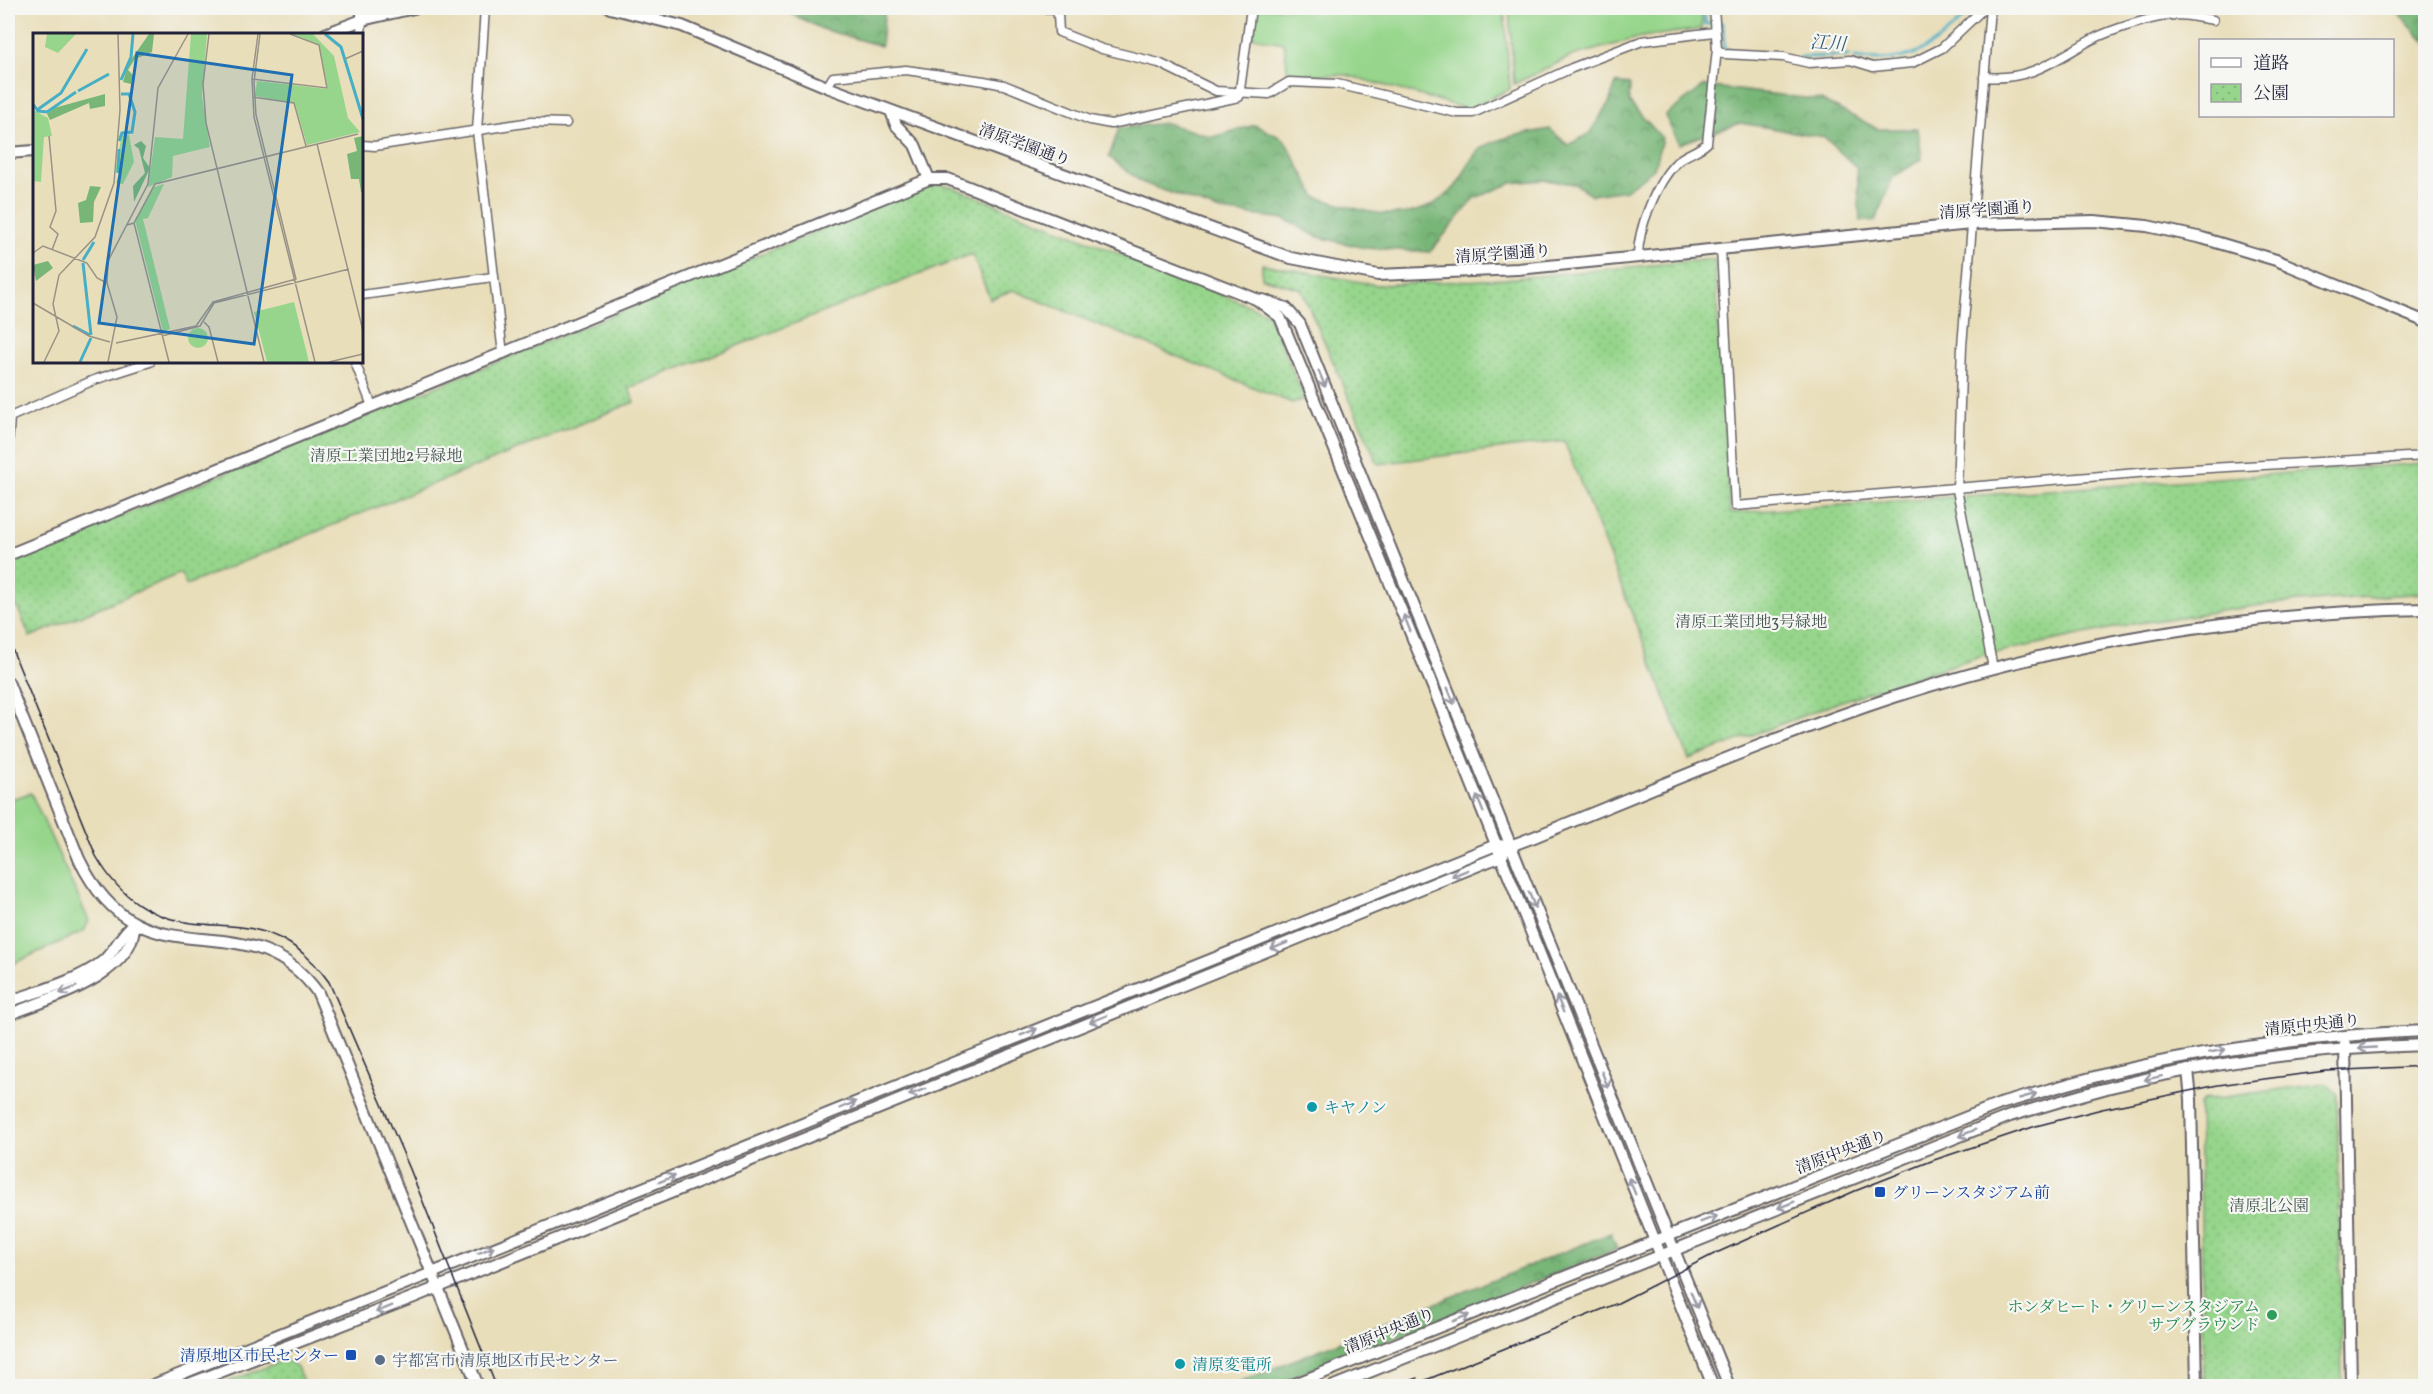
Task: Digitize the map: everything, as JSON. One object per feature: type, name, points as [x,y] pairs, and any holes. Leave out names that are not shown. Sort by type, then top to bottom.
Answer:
[{"type":"street","points":[[362,8],[362,33]]},
{"type":"street","points":[[328,33],[362,20],[414,8]]},
{"type":"street","points":[[485,8],[477,131],[503,354]]},
{"type":"street","name":"清原学園通り","points":[[610,8],[682,26],[827,87],[1291,258],[1378,275],[1518,269],[1971,224],[2094,220],[2147,226],[2202,238],[2276,260],[2426,322]]},
{"type":"street","points":[[1030,8],[1053,9],[1058,14],[1059,32],[1075,40],[1159,63],[1216,91],[1242,90],[1269,94],[1289,82],[1337,84],[1457,113],[1473,113],[1572,68],[1642,41],[1714,32]]},
{"type":"street","points":[[827,87],[833,77],[906,70],[1004,86],[1090,120],[1111,124],[1235,99],[1242,90],[1251,8]]},
{"type":"street","points":[[1638,256],[1638,238],[1665,176],[1677,161],[1707,143],[1717,50],[1714,8]]},
{"type":"street","points":[[1717,50],[1724,54],[1783,57],[1809,63],[1850,60],[1872,67],[1912,63],[1942,48],[1984,8]]},
{"type":"street","points":[[1990,8],[1962,346],[1957,490],[1993,668]]},
{"type":"street","points":[[1984,77],[2008,79],[2057,62],[2093,39],[2157,18],[2176,15],[2213,20]]},
{"type":"street","points":[[891,111],[896,125],[915,145],[929,179]]},
{"type":"street","points":[[363,145],[531,122],[566,123]]},
{"type":"street","points":[[8,153],[33,151]]},
{"type":"street","points":[[8,555],[929,179],[948,179],[1256,299],[1280,317],[1326,424],[1713,1386]]},
{"type":"street","points":[[1721,249],[1735,506],[1957,490],[2174,470],[2426,456]]},
{"type":"street","points":[[363,295],[493,277]]},
{"type":"street","points":[[1256,299],[1269,300],[1286,308],[1296,316],[1300,324],[1729,1386]]},
{"type":"street","points":[[8,446],[10,417],[94,380],[147,363]]},
{"type":"street","points":[[355,363],[372,406]]},
{"type":"street","points":[[151,1386],[1496,845],[1510,846],[1843,715],[1993,668],[2182,630],[2305,616],[2426,609]]},
{"type":"street","points":[[8,682],[90,881],[111,907],[134,924],[168,936],[256,946],[283,958],[308,980],[326,1009],[478,1386]]},
{"type":"street","points":[[184,1386],[438,1287],[1501,856],[1510,846]]},
{"type":"street","points":[[8,1002],[91,969],[111,953],[124,931],[134,924]]},
{"type":"street","points":[[8,1015],[78,987],[110,969],[135,936],[134,924]]},
{"type":"street","name":"清原中央通り","points":[[1290,1386],[2000,1104],[2112,1072],[2185,1057],[2345,1035],[2426,1031]]},
{"type":"street","points":[[2345,1035],[2351,1386]]},
{"type":"street","name":"清原中央通り","points":[[1334,1386],[2010,1116],[2115,1086],[2188,1070],[2346,1049],[2426,1045]]},
{"type":"street","points":[[2188,1070],[2191,1099],[2197,1386]]},
{"type":"green space","points":[[779,8],[885,8],[881,46],[822,29]]},
{"type":"green space","points":[[1255,8],[1504,8],[1510,89],[1468,109],[1347,75],[1288,74],[1284,43],[1253,37]]},
{"type":"green space","points":[[1509,8],[1702,8],[1702,29],[1642,37],[1572,56],[1514,84]]},
{"type":"green space","points":[[2393,8],[2425,8],[2425,42]]},
{"type":"green space","points":[[1616,83],[1630,85],[1629,102],[1662,138],[1654,169],[1626,190],[1592,195],[1575,184],[1544,180],[1512,183],[1475,198],[1430,252],[1365,248],[1318,237],[1284,219],[1220,211],[1141,182],[1109,157],[1119,128],[1166,123],[1212,137],[1255,125],[1284,139],[1316,197],[1370,212],[1405,213],[1422,210],[1454,188],[1478,151],[1491,143],[1516,135],[1550,129],[1568,145],[1589,134],[1609,103]]},
{"type":"green space","points":[[1704,86],[1821,100],[1878,129],[1918,129],[1922,159],[1893,177],[1875,221],[1860,221],[1857,168],[1824,137],[1740,123],[1679,144],[1665,116]]},
{"type":"green space","name":"清原工業団地2号緑地","points":[[932,184],[950,186],[1268,313],[1305,399],[1292,403],[1013,290],[990,299],[972,254],[629,388],[634,402],[186,585],[181,573],[30,637],[17,606],[8,610],[8,562]]},
{"type":"green space","name":"清原工業団地3号緑地","points":[[1714,259],[1730,513],[2425,463],[2425,593],[2269,604],[2132,624],[1980,656],[1839,702],[1689,759],[1564,441],[1378,464],[1301,289],[1262,278],[1262,264],[1377,285],[1505,279]]},
{"type":"green space","points":[[31,793],[89,921],[84,931],[8,966],[8,800]]},
{"type":"green space","name":"清原北公園","points":[[2325,1083],[2337,1093],[2342,1386],[2204,1386],[2199,1105],[2203,1100]]},
{"type":"green space","points":[[1611,1233],[1617,1249],[1272,1386],[1229,1386]]},
{"type":"green space","points":[[286,1359],[297,1367],[305,1386],[218,1386]]},
{"type":"waterway","name":"江川","points":[[1705,8],[1705,24],[1723,23],[1724,49],[1735,51]]},
{"type":"waterway","name":"江川","points":[[1855,58],[1892,59],[1921,51],[1947,33],[1973,8]]},
{"type":"waterway","name":"江川","points":[[1801,57],[1849,56]]},
{"type":"tram line","points":[[8,639],[96,856],[116,884],[140,905],[168,918],[184,922],[246,928],[281,939],[308,957],[329,982],[410,1169],[496,1386]]},
{"type":"tram line","points":[[1411,1386],[1618,1303],[1714,1254],[1855,1191],[1934,1160],[2036,1126],[2102,1109],[2218,1085],[2326,1071],[2426,1066]]},
{"type":"tram line","points":[[1396,1386],[1418,1378]]},
{"type":"place","name":"キヤノン","points":[[1312,1107]]},
{"type":"place","name":"グリーンスタジアム前","points":[[1880,1192]]},
{"type":"place","name":"ホンダヒート・グリーンスタジアム サブグラウンド","points":[[2272,1315]]},
{"type":"place","name":"清原地区市民センター","points":[[351,1355]]},
{"type":"place","name":"宇都宮市 清原地区市民センター","points":[[380,1360]]},
{"type":"place","name":"清原変電所","points":[[1180,1364]]}]
